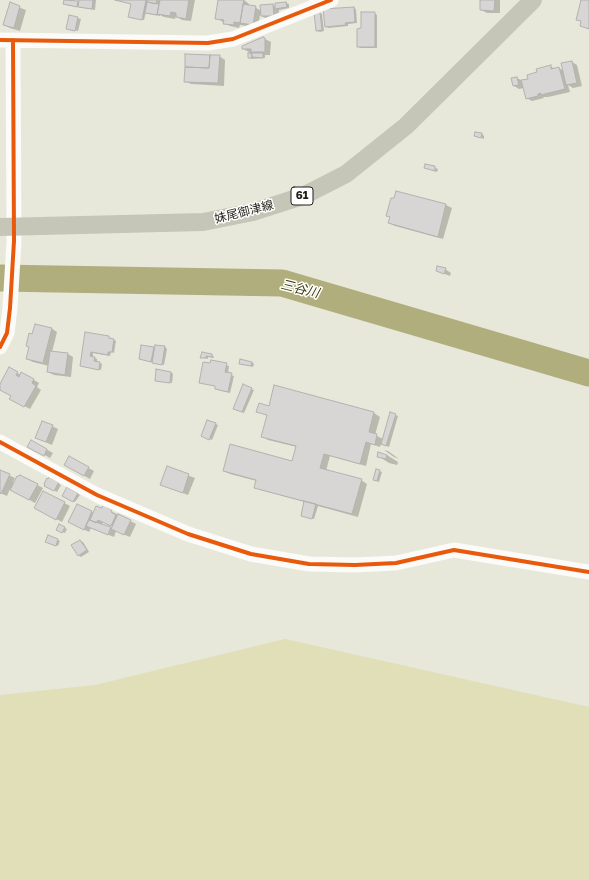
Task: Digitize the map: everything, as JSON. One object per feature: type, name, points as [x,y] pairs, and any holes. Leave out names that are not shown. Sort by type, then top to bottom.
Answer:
[{"type":"main road","name":"妹尾御津線","points":[[9,232],[203,222],[253,212],[303,196],[346,174],[406,126],[533,0]]},
{"type":"street","points":[[0,347],[7,333],[10,308],[7,40],[214,42],[234,39],[331,0]]},
{"type":"street","points":[[0,442],[97,495],[188,534],[251,554],[308,564],[355,565],[396,563],[454,550],[589,572]]},
{"type":"green space","points":[[285,639],[589,707],[589,880],[0,880],[0,695],[95,685]]},
{"type":"building","points":[[64,0],[78,1],[77,7],[63,4]]},
{"type":"building","points":[[79,0],[93,0],[92,9],[78,7]]},
{"type":"building","points":[[115,0],[146,0],[142,20],[128,17],[131,4]]},
{"type":"building","points":[[147,0],[157,0],[156,4],[147,2]]},
{"type":"building","points":[[160,0],[189,0],[186,19],[176,17],[176,13],[171,12],[170,16],[157,14]]},
{"type":"building","points":[[218,0],[244,0],[240,23],[234,22],[234,25],[223,24],[224,20],[215,19]]},
{"type":"building","points":[[480,0],[495,0],[494,11],[480,10]]},
{"type":"building","points":[[581,0],[589,0],[589,29],[580,26],[581,21],[576,20]]},
{"type":"building","points":[[10,2],[20,6],[14,28],[3,25]]},
{"type":"building","points":[[147,2],[159,4],[157,15],[145,13]]},
{"type":"building","points":[[286,2],[287,7],[275,9],[275,3]]},
{"type":"building","points":[[243,4],[256,6],[253,25],[240,23]]},
{"type":"building","points":[[273,4],[274,16],[261,16],[260,5]]},
{"type":"building","points":[[354,7],[355,22],[345,23],[346,25],[325,27],[323,9]]},
{"type":"building","points":[[314,12],[320,12],[322,30],[316,31]]},
{"type":"building","points":[[361,12],[375,12],[375,47],[357,47],[357,29],[361,28]]},
{"type":"building","points":[[69,15],[78,17],[75,31],[66,29]]},
{"type":"building","points":[[263,37],[265,38],[265,52],[251,52],[251,49],[242,49],[242,46]]},
{"type":"building","points":[[248,53],[251,53],[252,58],[248,58]]},
{"type":"building","points":[[252,53],[263,53],[263,58],[252,57]]},
{"type":"building","points":[[185,54],[210,55],[209,68],[185,67]]},
{"type":"building","points":[[210,55],[220,55],[218,83],[184,82],[185,67],[209,68]]},
{"type":"building","points":[[572,61],[577,83],[566,85],[561,63]]},
{"type":"building","points":[[551,65],[551,69],[559,67],[565,89],[541,95],[541,93],[538,94],[538,96],[526,99],[521,80],[528,79],[527,75],[537,72],[536,69]]},
{"type":"building","points":[[517,77],[519,85],[513,86],[511,78]]},
{"type":"building","points":[[475,132],[482,133],[481,138],[474,136]]},
{"type":"building","points":[[425,164],[435,166],[435,171],[424,168]]},
{"type":"building","points":[[396,191],[446,204],[438,237],[388,223],[390,217],[386,216],[391,198],[394,198]]},
{"type":"building","points":[[437,266],[446,268],[444,274],[436,271]]},
{"type":"building","points":[[35,324],[52,328],[43,363],[26,359],[29,347],[26,346],[29,333],[32,334]]},
{"type":"building","points":[[85,332],[109,336],[109,338],[114,339],[112,352],[108,352],[108,355],[91,352],[90,356],[95,357],[94,361],[100,362],[99,370],[80,366]]},
{"type":"building","points":[[141,345],[154,347],[151,362],[139,359]]},
{"type":"building","points":[[155,345],[165,346],[162,365],[152,363]]},
{"type":"building","points":[[50,351],[68,353],[65,375],[47,372]]},
{"type":"building","points":[[202,352],[212,354],[212,357],[206,356],[206,358],[200,358]]},
{"type":"building","points":[[240,359],[252,362],[251,366],[239,364]]},
{"type":"building","points":[[211,360],[227,363],[225,372],[232,373],[228,392],[215,389],[215,386],[199,383],[203,362],[210,363]]},
{"type":"building","points":[[9,367],[18,372],[16,375],[19,377],[21,372],[34,379],[32,383],[36,386],[24,407],[9,399],[11,396],[0,390],[0,384]]},
{"type":"building","points":[[156,369],[171,372],[170,383],[155,381]]},
{"type":"building","points":[[243,384],[252,388],[242,412],[233,409]]},
{"type":"building","points":[[274,385],[374,412],[369,432],[377,434],[375,445],[366,442],[360,464],[324,454],[320,468],[362,479],[352,514],[254,488],[256,480],[223,471],[230,444],[292,461],[296,446],[261,437],[267,415],[256,412],[259,403],[269,406]]},
{"type":"building","points":[[390,412],[396,414],[386,446],[381,444]]},
{"type":"building","points":[[207,420],[216,423],[209,440],[201,436]]},
{"type":"building","points":[[42,421],[53,425],[46,442],[35,438]]},
{"type":"building","points":[[31,440],[47,449],[44,456],[27,447]]},
{"type":"building","points":[[378,452],[387,455],[386,459],[377,457]]},
{"type":"building","points":[[69,456],[89,467],[84,476],[64,465]]},
{"type":"building","points":[[167,466],[189,474],[183,493],[160,485]]},
{"type":"building","points":[[376,469],[380,470],[377,481],[373,480]]},
{"type":"building","points":[[0,470],[10,474],[1,494],[0,493]]},
{"type":"building","points":[[20,475],[38,484],[29,500],[10,490],[17,476]]},
{"type":"building","points":[[49,477],[59,482],[54,491],[44,486],[47,478],[48,479]]},
{"type":"building","points":[[67,487],[78,493],[73,502],[62,496]]},
{"type":"building","points":[[43,491],[65,502],[56,520],[34,508]]},
{"type":"building","points":[[304,501],[316,504],[312,519],[301,516]]},
{"type":"building","points":[[77,504],[92,511],[84,530],[68,522]]},
{"type":"building","points":[[103,505],[112,510],[111,512],[116,515],[111,526],[98,520],[96,523],[90,520],[96,506],[102,508]]},
{"type":"building","points":[[118,514],[131,520],[124,535],[111,529]]},
{"type":"building","points":[[89,520],[111,527],[108,535],[86,526]]},
{"type":"building","points":[[59,524],[65,527],[62,533],[56,530]]},
{"type":"building","points":[[48,535],[58,539],[56,546],[45,542]]},
{"type":"building","points":[[80,540],[87,550],[78,556],[71,545]]},
{"type":"waterway","name":"三谷川","points":[[0,278],[282,283],[589,373]]},
{"type":"cycle path","points":[[0,40],[208,43],[233,39],[331,0]]},
{"type":"cycle path","points":[[0,347],[7,333],[14,241],[13,40]]},
{"type":"cycle path","points":[[0,442],[97,495],[188,534],[251,554],[309,564],[355,565],[396,563],[454,550],[589,572]]}]
